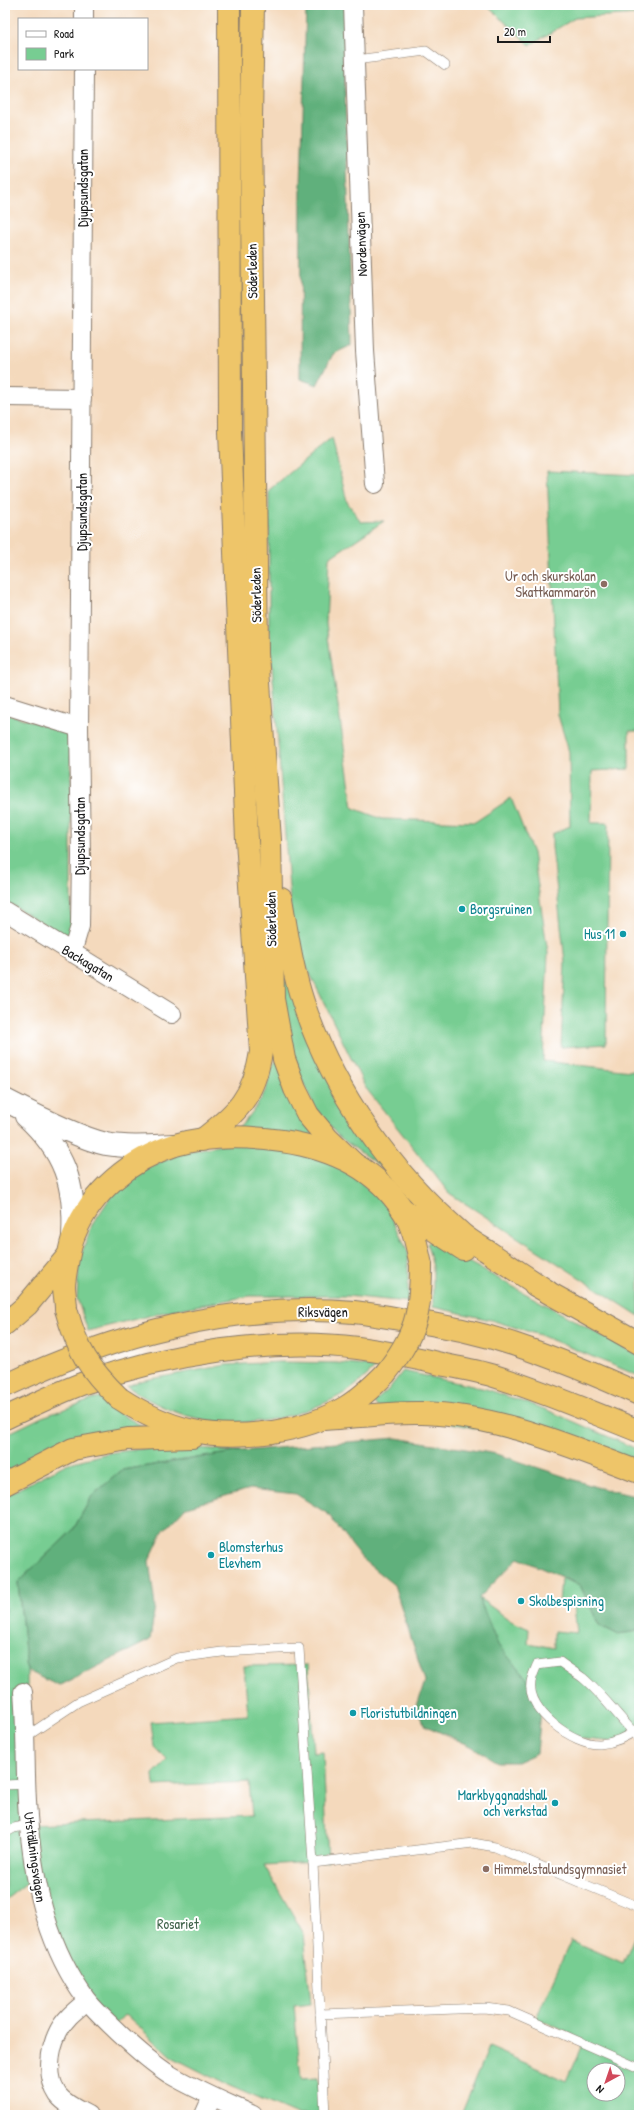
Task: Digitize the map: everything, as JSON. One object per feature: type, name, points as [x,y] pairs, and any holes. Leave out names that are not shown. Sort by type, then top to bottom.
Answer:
[{"type":"highway","name":"Söderleden","points":[[202,1140],[223,1124],[250,1092],[258,1073],[261,1052],[247,840],[230,432],[229,5]]},
{"type":"highway","name":"Söderleden","points":[[253,5],[251,119],[257,654],[270,840],[273,999],[284,1059],[295,1089],[308,1115],[328,1139],[352,1162]]},
{"type":"highway","points":[[270,840],[291,956],[303,1002],[318,1040],[336,1077],[359,1116],[383,1151],[426,1200],[463,1235],[548,1291]]},
{"type":"highway","points":[[5,1324],[27,1306],[72,1244],[87,1210],[99,1194],[115,1179],[134,1164],[175,1145],[237,1136],[297,1143],[324,1150],[352,1162],[385,1189],[402,1209],[463,1248],[548,1291],[639,1343]]},
{"type":"highway","points":[[324,1419],[363,1395],[385,1374],[400,1356],[417,1319],[421,1298],[421,1266],[414,1237],[402,1209]]},
{"type":"highway","points":[[72,1244],[64,1285],[66,1309],[73,1334],[85,1360],[99,1378],[119,1398],[142,1413],[187,1430],[214,1436]]},
{"type":"highway","name":"Riksvägen","points":[[5,1386],[44,1367],[131,1336],[251,1313],[301,1311],[354,1312],[437,1324],[476,1333],[538,1353],[639,1394]]},
{"type":"highway","points":[[5,1418],[84,1384],[137,1368],[197,1355],[255,1347],[302,1346],[357,1348],[423,1359],[493,1376],[556,1398],[639,1431]]},
{"type":"highway","points":[[5,1484],[73,1449],[128,1440],[245,1436],[291,1429],[324,1419],[422,1413],[475,1419],[533,1433],[639,1472]]},
{"type":"street","points":[[84,5],[84,18]]},
{"type":"street","name":"Nordenvägen","points":[[353,5],[365,351],[375,484]]},
{"type":"street","name":"Djupsundsgatan","points":[[72,953],[80,926],[79,728],[84,70]]},
{"type":"street","points":[[5,397],[82,398]]},
{"type":"street","points":[[5,705],[79,728]]},
{"type":"street","name":"Backagatan","points":[[5,911],[172,1014]]},
{"type":"street","points":[[10,1102],[77,1133],[105,1143],[134,1147],[175,1145]]},
{"type":"street","points":[[10,1102],[42,1131],[65,1166],[75,1210],[72,1244]]},
{"type":"street","name":"Utställningsvägen","points":[[23,1692],[27,1736],[28,1825],[35,1877],[44,1915],[60,1954],[87,2000],[136,2048],[169,2074],[212,2097],[253,2115]]},
{"type":"street","points":[[87,2000],[72,2013],[58,2032],[50,2058],[51,2078],[58,2094],[68,2110],[88,2115]]},
{"type":"street","points":[[204,2115],[212,2097]]},
{"type":"lane","points":[[355,60],[426,51],[445,65]]},
{"type":"lane","points":[[27,1736],[78,1702],[177,1658],[222,1652],[299,1648],[313,1863],[325,2115]]},
{"type":"lane","points":[[560,1662],[584,1679],[637,1733],[615,1742],[598,1744],[574,1738],[557,1728],[533,1699],[530,1683],[537,1665],[560,1662]]},
{"type":"lane","points":[[5,1785],[27,1784]]},
{"type":"lane","points":[[5,1833],[14,1828],[28,1825]]},
{"type":"lane","points":[[313,1863],[473,1843],[495,1847],[639,1907]]},
{"type":"lane","points":[[320,2014],[485,2008],[509,2011],[639,2068]]},
{"type":"green space","points":[[306,5],[346,5],[345,89],[352,345],[333,354],[317,385],[300,379],[301,186]]},
{"type":"green space","points":[[486,5],[639,5],[639,14],[575,18],[530,45]]},
{"type":"green space","points":[[332,438],[347,502],[361,522],[384,521],[329,558],[326,624],[353,808],[382,819],[475,822],[511,798],[533,853],[548,953],[543,1061],[639,1072],[639,1316],[449,1193],[365,1087],[293,939],[269,626],[269,490]]},
{"type":"green space","points":[[547,471],[639,475],[639,731],[629,731],[629,769],[592,771],[591,823],[608,823],[606,1044],[561,1047],[565,962],[552,847],[552,834],[570,826],[569,752],[558,715]]},
{"type":"green space","points":[[5,713],[71,734],[71,940],[5,901]]},
{"type":"green space","points":[[284,967],[385,1165],[385,1170],[338,1136],[315,1108],[301,1078],[288,1037],[281,975]]},
{"type":"green space","points":[[277,1060],[315,1139],[237,1130],[257,1106],[266,1089],[272,1066]]},
{"type":"green space","points":[[239,1142],[324,1160],[354,1175],[388,1209],[408,1252],[408,1302],[347,1296],[250,1296],[168,1311],[88,1331],[77,1298],[79,1261],[92,1225],[110,1198],[145,1169],[183,1152]]},
{"type":"green space","points":[[430,1241],[639,1356],[639,1376],[540,1335],[491,1320],[433,1307],[433,1267],[427,1244]]},
{"type":"green space","points":[[279,1362],[337,1363],[376,1367],[351,1389],[327,1402],[301,1412],[255,1422],[233,1423],[211,1421],[189,1416],[168,1409],[147,1399],[127,1386],[140,1381],[226,1365]]},
{"type":"green space","points":[[403,1371],[486,1389],[547,1410],[639,1450],[639,1464],[377,1407],[374,1402],[388,1390]]},
{"type":"green space","points":[[100,1397],[119,1413],[144,1427],[81,1436],[5,1474],[5,1435],[42,1417]]},
{"type":"green space","points":[[396,1438],[497,1454],[596,1487],[639,1497],[639,1631],[617,1634],[599,1625],[580,1585],[518,1558],[479,1598],[498,1645],[531,1683],[541,1711],[537,1753],[517,1762],[497,1762],[471,1746],[426,1726],[416,1709],[425,1681],[394,1585],[363,1560],[328,1514],[296,1494],[250,1489],[186,1507],[163,1531],[149,1561],[155,1606],[150,1640],[59,1686],[27,1671],[18,1582],[73,1530],[92,1496],[122,1470],[241,1451]]},
{"type":"green space","name":"Rosariet","points":[[167,1446],[241,1451],[122,1470],[92,1496],[73,1530],[18,1582],[27,1671],[29,1825],[252,1816],[249,1782],[154,1786],[153,1774],[167,1760],[154,1747],[151,1722],[248,1715],[244,1666],[308,1665],[314,1753],[323,1752],[328,1861],[264,1865],[304,1934],[311,2004],[294,2006],[301,2079],[318,2078],[320,2115],[297,2115],[225,2084],[172,2057],[125,2014],[113,2027],[87,2001],[34,1877],[5,1900],[5,1496],[66,1464],[108,1453]]},
{"type":"green space","points":[[561,1578],[580,1585],[599,1625],[617,1634],[639,1631],[639,1723],[633,1733],[615,1742],[574,1738],[541,1711],[530,1683],[498,1645],[479,1598],[511,1621],[529,1629],[528,1643],[554,1648],[554,1631],[577,1633],[574,1605],[559,1604]]},
{"type":"green space","points":[[639,1926],[639,2115],[461,2115],[489,2047],[566,2081],[584,2040],[536,2018],[571,1940],[623,1963]]},
{"type":"place","name":"Ur och skurskolan Skattkammarön","points":[[604,584]]},
{"type":"place","name":"Borgsruinen","points":[[462,909]]},
{"type":"place","name":"Hus 11","points":[[623,934]]},
{"type":"place","name":"Blomsterhus Elevhem","points":[[211,1555]]},
{"type":"place","name":"Skolbespisning","points":[[521,1601]]},
{"type":"place","name":"Floristutbildningen","points":[[353,1713]]},
{"type":"place","name":"Markbyggnadshall och verkstad","points":[[555,1803]]},
{"type":"place","name":"Himmelstalundsgymnasiet","points":[[486,1869]]}]
